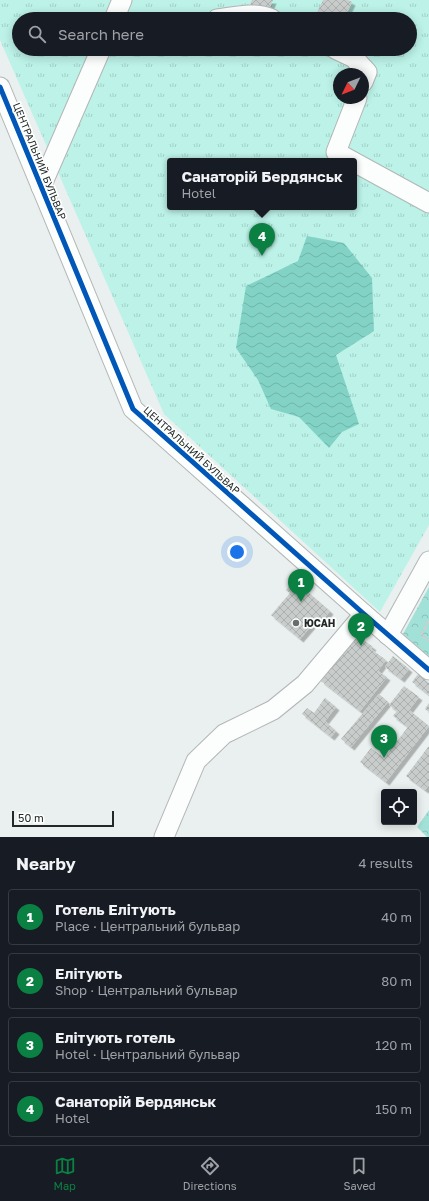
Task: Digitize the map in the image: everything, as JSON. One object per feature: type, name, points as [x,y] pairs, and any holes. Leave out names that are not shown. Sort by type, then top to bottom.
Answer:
[{"type":"street","points":[[117,12],[122,0]]},
{"type":"street","points":[[41,187],[98,56]]},
{"type":"street","points":[[350,56],[363,68]]},
{"type":"street","name":"ЦЕНТРАЛЬНИЙ БУЛЬВАР","points":[[0,87],[133,410],[429,670]]},
{"type":"street","points":[[346,158],[336,152],[355,104]]},
{"type":"street","points":[[357,164],[429,203]]},
{"type":"street","points":[[388,635],[429,561]]},
{"type":"street","points":[[164,837],[196,761],[224,734],[273,710],[305,684],[364,614]]},
{"type":"path","points":[[429,620],[421,635],[429,641]]},
{"type":"green space","points":[[0,0],[429,0],[429,525],[380,612],[164,414],[0,40]]},
{"type":"green space","points":[[429,587],[429,657],[403,634]]},
{"type":"green space","points":[[429,810],[429,837],[427,837],[417,827]]},
{"type":"water","points":[[307,236],[344,243],[372,278],[374,331],[336,355],[359,424],[342,432],[329,448],[299,417],[271,409],[258,380],[236,348],[246,286],[298,261]]},
{"type":"building","points":[[252,0],[273,0],[268,12],[250,5]]},
{"type":"building","points":[[323,0],[348,0],[352,2],[347,12],[317,12]]},
{"type":"building","points":[[294,580],[330,611],[322,621],[318,618],[300,639],[271,615],[290,593],[286,590]]},
{"type":"building","points":[[357,635],[373,647],[371,649],[386,660],[378,671],[387,677],[360,711],[321,681]]},
{"type":"building","points":[[393,656],[409,669],[401,679],[385,667]]},
{"type":"building","points":[[418,674],[429,683],[429,695],[412,682]]},
{"type":"building","points":[[404,686],[419,697],[409,710],[429,726],[386,782],[360,762],[371,748],[384,758],[408,727],[393,716],[397,711],[389,705]]},
{"type":"building","points":[[379,694],[388,702],[351,747],[341,739]]},
{"type":"building","points":[[325,698],[336,707],[325,721],[336,731],[331,737],[302,714],[307,708],[314,713]]},
{"type":"building","points":[[429,703],[429,712],[425,709]]},
{"type":"building","points":[[429,746],[429,785],[425,790],[406,776]]},
{"type":"cycle path","points":[[0,87],[133,409],[429,670]]},
{"type":"place","name":"Санаторій Бердянськ","points":[[262,256]]},
{"type":"place","name":"Готель Елітують","points":[[301,602]]},
{"type":"place","name":"ЮСАН","points":[[296,623]]},
{"type":"place","name":"Елітують","points":[[361,646]]},
{"type":"place","name":"Елітують готель","points":[[384,758]]}]
